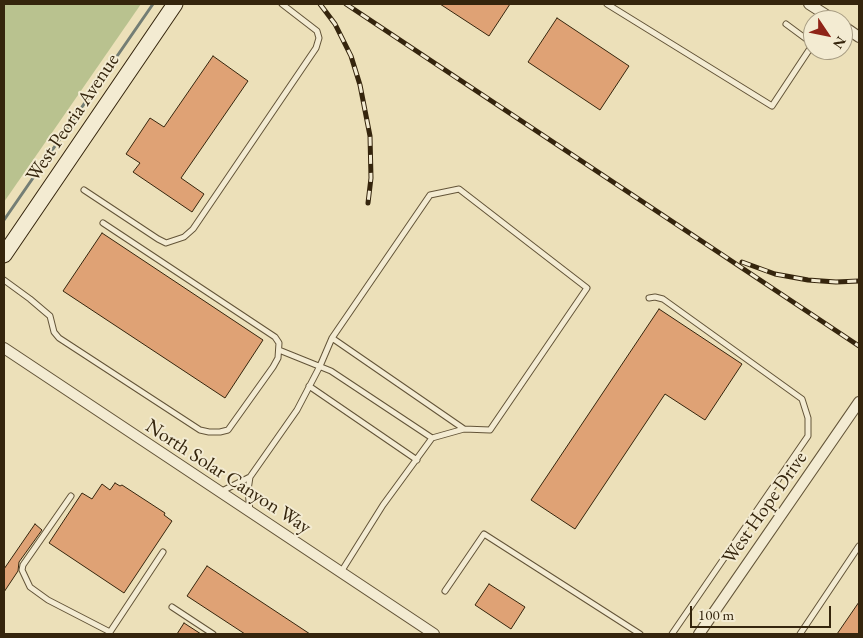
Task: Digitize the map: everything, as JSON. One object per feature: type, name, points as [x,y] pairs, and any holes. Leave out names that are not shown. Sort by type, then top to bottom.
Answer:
[{"type":"main road","name":"West Peoria Avenue","points":[[4,255],[175,4]]},
{"type":"street","name":"North Solar Canyon Way","points":[[4,348],[340,572],[419,630],[434,634]]},
{"type":"street","name":"West Hope Drive","points":[[699,634],[859,402]]},
{"type":"lane","points":[[84,190],[166,243],[184,237],[200,218],[316,48],[319,38],[317,31],[282,4]]},
{"type":"lane","points":[[607,4],[772,106],[803,59]]},
{"type":"lane","points":[[786,24],[803,37]]},
{"type":"lane","points":[[250,512],[248,490],[250,477],[297,410],[332,338],[430,195],[459,189],[587,288],[490,430],[464,429],[432,438],[383,504],[340,572]]},
{"type":"lane","points":[[4,280],[50,316],[54,332],[59,338],[200,430],[220,432],[230,428],[273,367],[278,358],[279,342],[275,337],[103,223]]},
{"type":"lane","points":[[649,298],[663,299],[802,399],[808,418],[808,436],[672,634]]},
{"type":"lane","points":[[332,338],[464,429]]},
{"type":"lane","points":[[279,350],[331,371],[432,438]]},
{"type":"lane","points":[[309,386],[417,460]]},
{"type":"lane","points":[[220,492],[250,477]]},
{"type":"lane","points":[[71,496],[23,565],[22,570],[30,587],[48,600],[110,632],[163,552]]},
{"type":"lane","points":[[446,591],[484,534],[640,634]]},
{"type":"lane","points":[[800,634],[859,546]]},
{"type":"lane","points":[[172,608],[213,634]]},
{"type":"green space","points":[[4,4],[141,4],[4,202]]},
{"type":"building","points":[[440,4],[510,4],[489,36]]},
{"type":"building","points":[[557,18],[629,66],[600,110],[528,62]]},
{"type":"building","points":[[213,56],[248,81],[181,178],[204,194],[192,212],[133,172],[140,163],[126,154],[150,118],[164,127]]},
{"type":"building","points":[[102,233],[263,340],[225,398],[63,291]]},
{"type":"building","points":[[659,309],[742,364],[705,420],[665,394],[575,529],[531,500]]},
{"type":"building","points":[[115,483],[120,486],[122,485],[165,513],[164,515],[172,521],[124,593],[49,543],[82,493],[92,499],[102,484],[110,490]]},
{"type":"building","points":[[35,524],[42,530],[19,562],[18,571],[4,592],[4,569]]},
{"type":"building","points":[[207,566],[310,634],[245,634],[187,596]]},
{"type":"building","points":[[489,584],[525,607],[511,629],[475,605]]},
{"type":"building","points":[[859,602],[859,634],[837,634]]},
{"type":"building","points":[[184,623],[201,634],[177,634]]},
{"type":"waterway","points":[[4,220],[153,4]]},
{"type":"railway","points":[[320,4],[335,24],[351,56],[360,85],[370,136],[371,178],[368,203]]},
{"type":"railway","points":[[346,4],[859,346]]},
{"type":"railway","points":[[742,262],[775,274],[808,280],[859,281]]}]
